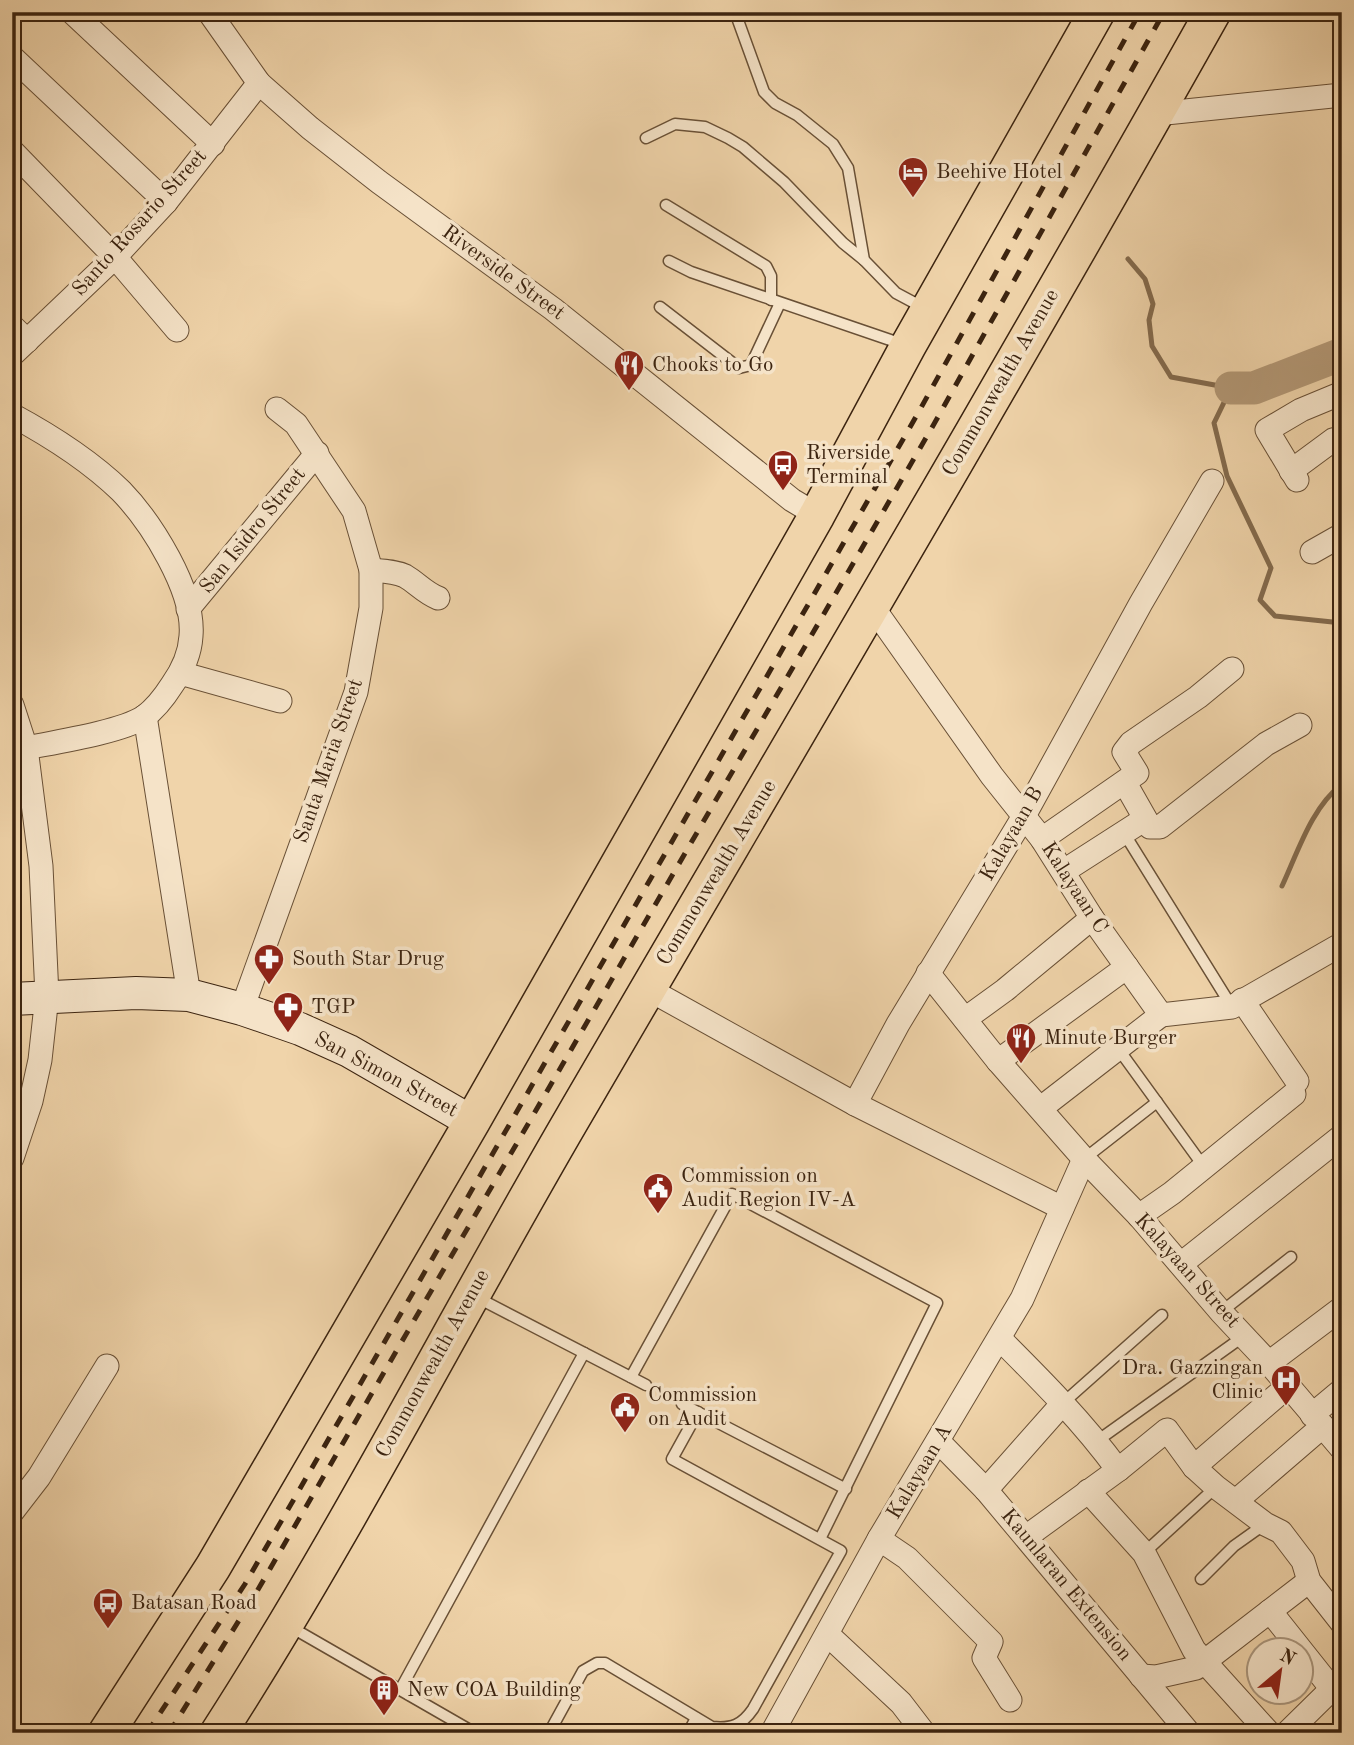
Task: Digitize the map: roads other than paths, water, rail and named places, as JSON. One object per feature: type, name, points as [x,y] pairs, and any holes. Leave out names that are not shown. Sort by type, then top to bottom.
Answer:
[{"type":"main road","points":[[106,1733],[213,1567],[472,1122],[817,515],[908,346],[1097,12]]},
{"type":"main road","name":"Commonwealth Avenue","points":[[218,1733],[332,1545],[472,1295],[648,989],[819,701],[1213,12]]},
{"type":"main road","name":"San Simon Street","points":[[12,999],[136,993],[188,995],[242,1009],[300,1029],[349,1051],[472,1122]]},
{"type":"street","points":[[72,12],[212,144]]},
{"type":"street","name":"Riverside Street","points":[[209,12],[259,83],[350,161],[553,309],[792,500],[817,515]]},
{"type":"street","points":[[12,57],[166,202]]},
{"type":"street","name":"Santo Rosario Street","points":[[17,341],[115,257],[166,202],[259,83]]},
{"type":"street","points":[[1156,114],[1342,95]]},
{"type":"street","points":[[12,151],[115,257],[177,330]]},
{"type":"street","points":[[1342,393],[1268,427],[1268,432],[1294,475],[1333,440],[1342,442]]},
{"type":"street","name":"Santa Maria Street","points":[[242,1009],[356,692],[371,608],[371,570],[354,511],[296,424],[276,409]]},
{"type":"street","name":"San Isidro Street","points":[[12,415],[78,454],[121,491],[157,535],[175,572],[188,609],[192,635],[180,673],[165,695],[145,716],[130,724],[26,748]]},
{"type":"street","name":"San Isidro Street","points":[[188,609],[317,453]]},
{"type":"street","name":"Kalayaan B","points":[[855,1104],[898,1024],[1024,816],[1141,603],[1212,481]]},
{"type":"street","points":[[1312,552],[1342,535]]},
{"type":"street","points":[[371,570],[390,571],[404,576],[438,598]]},
{"type":"street","name":"Kalayaan C","points":[[872,606],[992,776],[1042,839],[1092,918],[1161,1015]]},
{"type":"street","points":[[1042,839],[1137,773],[1124,752],[1131,743],[1198,697],[1232,669]]},
{"type":"street","points":[[180,673],[280,701]]},
{"type":"street","points":[[12,705],[26,748],[41,866],[47,996],[31,1101],[12,1158]]},
{"type":"street","points":[[145,716],[188,995]]},
{"type":"street","points":[[1125,783],[1150,827],[1160,827],[1266,744],[1300,725]]},
{"type":"street","points":[[1064,871],[1145,819]]},
{"type":"street","points":[[965,1019],[1005,990],[1092,918]]},
{"type":"street","points":[[1041,1108],[1161,1015],[1237,1003],[1342,944]]},
{"type":"street","points":[[998,1061],[1127,967]]},
{"type":"street","points":[[928,973],[998,1061],[1084,1159]]},
{"type":"street","points":[[648,989],[855,1104],[1062,1208]]},
{"type":"street","points":[[1139,1216],[1204,1167],[1296,1087],[1237,1003]]},
{"type":"street","points":[[1181,1264],[1342,1136]]},
{"type":"street","name":"Kalayaan A","points":[[772,1733],[879,1539],[1022,1299],[1084,1159]]},
{"type":"street","name":"Kalayaan Street","points":[[1084,1159],[1139,1216],[1342,1449]]},
{"type":"street","points":[[1269,1363],[1342,1308]]},
{"type":"street","points":[[1000,1339],[1063,1403],[1097,1441],[1118,1470]]},
{"type":"street","points":[[12,1512],[39,1477],[107,1366]]},
{"type":"street","points":[[1194,1467],[1288,1386]]},
{"type":"street","points":[[1236,1501],[1317,1421],[1342,1390]]},
{"type":"street","points":[[986,1489],[1063,1403]]},
{"type":"street","points":[[1027,1537],[1167,1430],[1194,1467],[1216,1487],[1265,1524],[1281,1532],[1303,1561],[1310,1581],[1342,1623]]},
{"type":"street","name":"Kaunlaran Extension","points":[[938,1441],[986,1489],[1189,1733]]},
{"type":"street","points":[[1088,1491],[1144,1553],[1203,1662],[1269,1733]]},
{"type":"street","points":[[879,1539],[908,1558],[991,1642],[984,1658],[1010,1700]]},
{"type":"street","points":[[1141,1676],[1156,1677],[1196,1668],[1310,1581]]},
{"type":"street","points":[[1270,1611],[1337,1684],[1287,1733]]},
{"type":"street","points":[[827,1634],[901,1703],[924,1733]]},
{"type":"lane","points":[[736,12],[764,92],[775,103],[797,115],[833,144],[848,169],[864,260]]},
{"type":"lane","points":[[646,138],[676,124],[705,128],[728,138],[798,194],[843,243],[896,293],[928,311]]},
{"type":"lane","points":[[660,307],[739,368],[751,365],[775,302],[771,276],[766,266],[666,205]]},
{"type":"lane","points":[[669,261],[691,272],[775,302],[908,346]]},
{"type":"lane","points":[[1124,833],[1237,1003]]},
{"type":"lane","points":[[1117,1047],[1204,1167]]},
{"type":"lane","points":[[1084,1159],[1157,1102]]},
{"type":"lane","points":[[632,1377],[732,1194],[937,1303],[820,1539]]},
{"type":"lane","points":[[1221,1311],[1291,1257]]},
{"type":"lane","points":[[472,1295],[646,1385]]},
{"type":"lane","points":[[1063,1403],[1162,1315]]},
{"type":"lane","points":[[1097,1441],[1244,1336]]},
{"type":"lane","points":[[400,1690],[584,1353]]},
{"type":"lane","points":[[682,1404],[846,1489]]},
{"type":"lane","points":[[549,1733],[583,1671],[597,1663],[605,1663],[712,1727],[728,1729],[743,1722],[753,1709],[841,1551],[672,1459],[698,1412]]},
{"type":"lane","points":[[1144,1553],[1216,1487]]},
{"type":"lane","points":[[1201,1579],[1234,1546],[1265,1524]]},
{"type":"lane","points":[[286,1624],[475,1733]]},
{"type":"lane","points":[[688,1733],[696,1718]]},
{"type":"waterway","points":[[1128,259],[1145,279],[1153,304],[1149,320],[1152,346],[1171,377],[1231,388],[1214,423],[1227,476],[1271,568],[1260,600],[1275,616],[1342,623]]},
{"type":"waterway","points":[[1231,388],[1254,388],[1342,354]]},
{"type":"waterway","points":[[1282,886],[1314,818],[1331,794],[1342,784]]},
{"type":"railway","points":[[147,1733],[245,1584],[917,415],[1140,12]]},
{"type":"railway","points":[[169,1733],[256,1593],[934,424],[1164,12]]},
{"type":"place","name":"Beehive Hotel","points":[[913,199]]},
{"type":"place","name":"Chooks to Go","points":[[629,392]]},
{"type":"place","name":"Riverside Terminal","points":[[783,492]]},
{"type":"place","name":"South Star Drug","points":[[269,986]]},
{"type":"place","name":"TGP","points":[[288,1034]]},
{"type":"place","name":"Minute Burger","points":[[1021,1065]]},
{"type":"place","name":"Commission on Audit Region IV-A","points":[[658,1215]]},
{"type":"place","name":"Dra. Gazzingan Clinic","points":[[1286,1407]]},
{"type":"place","name":"Commission on Audit","points":[[625,1434]]},
{"type":"place","name":"Batasan Road","points":[[108,1630]]},
{"type":"place","name":"New COA Building","points":[[384,1717]]}]
